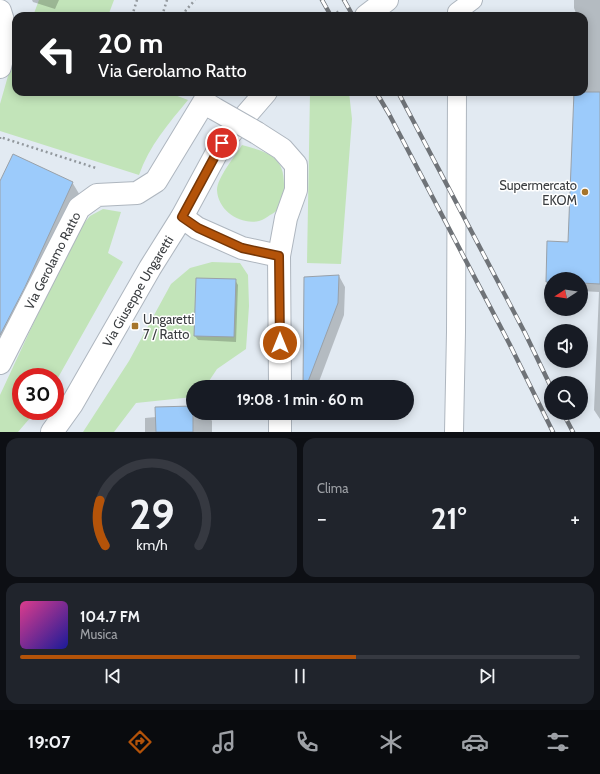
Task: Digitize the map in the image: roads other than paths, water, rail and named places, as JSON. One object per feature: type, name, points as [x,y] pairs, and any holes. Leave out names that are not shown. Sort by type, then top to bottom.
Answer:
[{"type":"street","points":[[371,12],[387,0]]},
{"type":"street","points":[[0,11],[5,32],[0,67]]},
{"type":"street","name":"Via Giuseppe Ungaretti","points":[[52,432],[72,404],[150,268],[182,217],[222,143],[263,96]]},
{"type":"street","name":"Via Gerolamo Ratto","points":[[0,362],[79,208],[97,195],[137,193],[156,181],[208,101],[282,149],[296,165],[296,190],[286,218],[279,256],[280,380]]},
{"type":"street","points":[[182,217],[198,228],[242,248],[279,256]]},
{"type":"street","points":[[280,420],[280,432]]},
{"type":"lane","points":[[457,12],[473,0]]},
{"type":"lane","points":[[454,432],[457,96]]},
{"type":"railway","points":[[322,0],[329,12]]},
{"type":"railway","points":[[344,0],[351,12]]},
{"type":"railway","points":[[378,96],[509,343],[553,432]]},
{"type":"railway","points":[[400,96],[525,333],[546,376]]},
{"type":"railway","points":[[567,420],[573,432]]},
{"type":"place","name":"Supermercato EKOM","points":[[585,192]]},
{"type":"place","name":"Ungaretti 7 / Ratto","points":[[135,326]]}]
